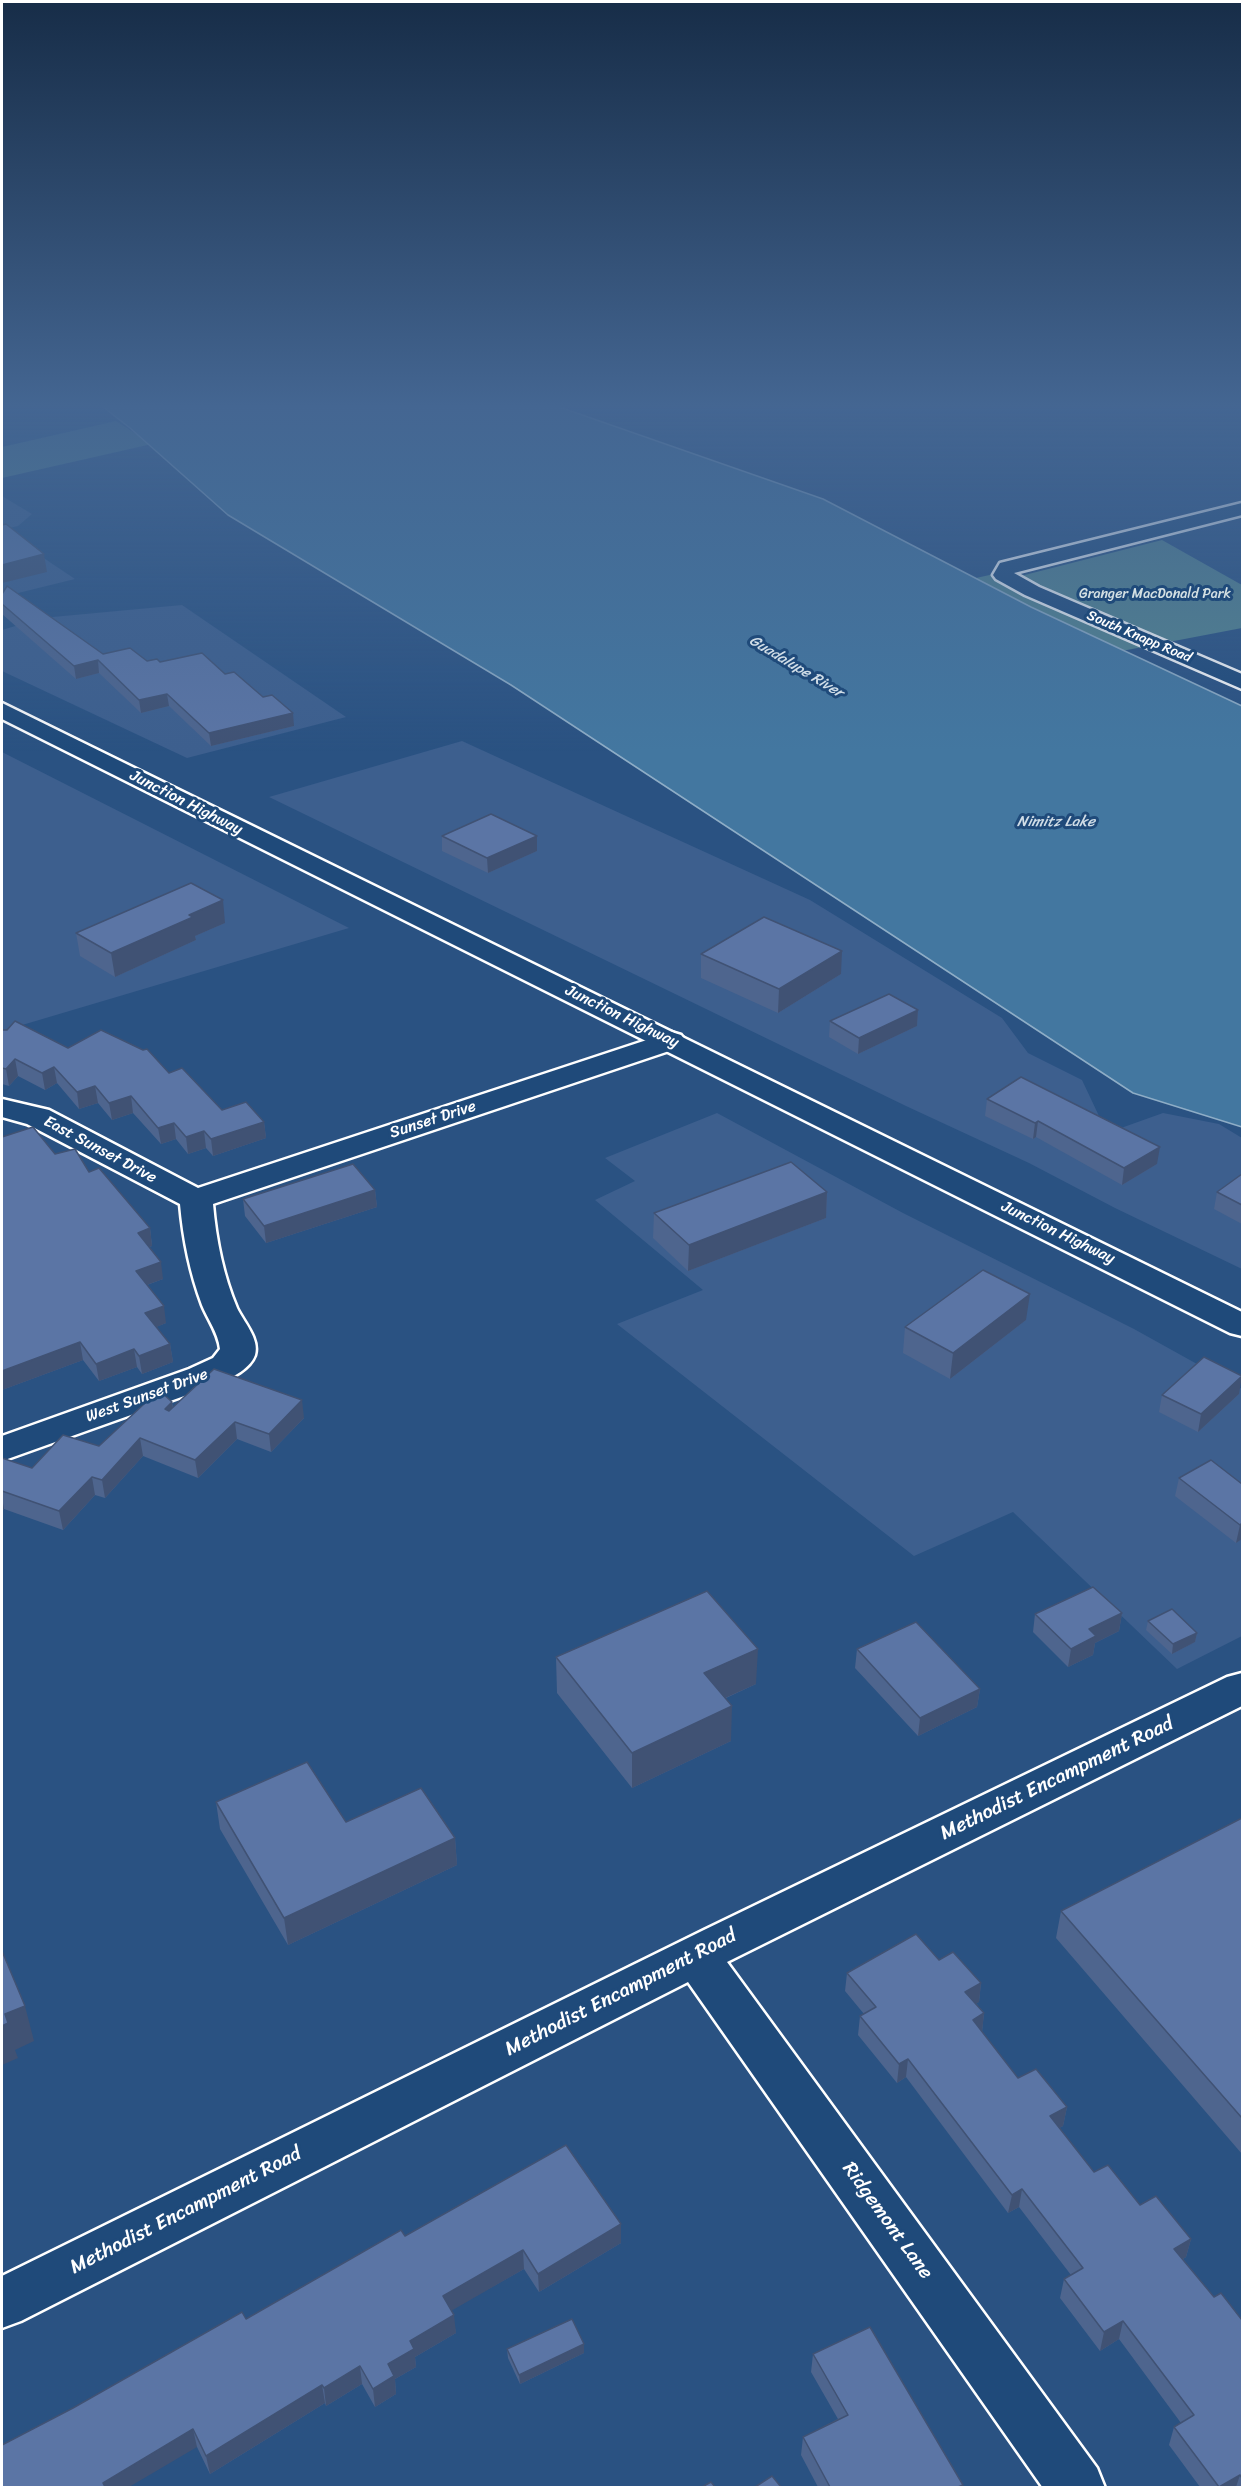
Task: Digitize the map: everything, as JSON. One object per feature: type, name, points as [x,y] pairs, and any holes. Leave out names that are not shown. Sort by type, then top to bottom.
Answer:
[{"type":"street","name":"South Knapp Road","points":[[1201,519],[1007,567],[1003,575],[1032,591],[1242,682]]},
{"type":"street","name":"Junction Highway","points":[[2,710],[1242,1325]]},
{"type":"street","name":"Sunset Drive","points":[[196,1199],[671,1041]]},
{"type":"street","name":"East Sunset Drive","points":[[2,1108],[38,1117],[196,1199]]},
{"type":"street","name":"West Sunset Drive","points":[[2,1449],[202,1377],[225,1366],[237,1355],[239,1345],[220,1309],[212,1281],[198,1223],[196,1199]]},
{"type":"street","name":"Methodist Encampment Road","points":[[2,2303],[696,1956],[1242,1688]]},
{"type":"street","name":"Ridgemont Lane","points":[[696,1956],[1077,2487]]},
{"type":"shaded area","points":[[2,519],[26,519],[18,526],[2,530]]},
{"type":"shaded area","points":[[2,530],[75,579],[2,597]]},
{"type":"shaded area","points":[[182,605],[346,717],[187,758],[2,671],[2,630],[42,618]]},
{"type":"shaded area","points":[[462,741],[810,900],[1002,1018],[1028,1053],[1082,1080],[1107,1133],[1163,1113],[1219,1124],[1242,1138],[1242,1269],[1115,1208],[1029,1163],[906,1106],[269,797]]},
{"type":"shaded area","points":[[2,752],[349,928],[2,1031]]},
{"type":"shaded area","points":[[717,1113],[903,1213],[1134,1329],[1242,1389],[1242,1636],[1177,1669],[1013,1512],[914,1556],[617,1324],[703,1290],[595,1200],[635,1181],[605,1158]]},
{"type":"green space","name":"Granger MacDonald Park","points":[[1162,540],[1242,585],[1242,628],[1106,654],[958,582],[994,574],[1005,580]]},
{"type":"water","name":"Nimitz Lake","points":[[235,519],[862,519],[1031,607],[1242,706],[1242,1127],[1133,1093],[511,685]]},
{"type":"building","points":[[6,524],[44,554],[2,565],[2,525]]},
{"type":"building","points":[[7,586],[103,654],[130,648],[147,661],[157,659],[160,662],[202,653],[225,674],[234,672],[263,697],[272,695],[293,713],[209,733],[167,694],[139,700],[98,660],[74,666],[2,604],[2,594]]},
{"type":"building","points":[[491,814],[537,836],[487,858],[442,836]]},
{"type":"building","points":[[191,883],[223,900],[189,915],[193,917],[111,953],[76,933]]},
{"type":"building","points":[[764,917],[842,951],[779,989],[701,954]]},
{"type":"building","points":[[889,994],[918,1010],[859,1038],[830,1021]]},
{"type":"building","points":[[15,1021],[68,1048],[101,1030],[143,1050],[147,1049],[169,1073],[182,1068],[222,1110],[246,1102],[264,1122],[211,1139],[204,1131],[186,1137],[174,1123],[158,1128],[131,1096],[109,1103],[95,1086],[77,1092],[54,1067],[42,1073],[15,1059],[6,1069],[2,1068],[2,1030],[7,1030]]},
{"type":"building","points":[[1021,1077],[1160,1147],[1124,1168],[1038,1121],[1035,1123],[987,1099]]},
{"type":"building","points":[[33,1127],[55,1154],[75,1149],[89,1172],[99,1168],[150,1228],[138,1233],[161,1262],[136,1271],[164,1306],[145,1313],[170,1344],[139,1356],[134,1349],[96,1364],[80,1342],[2,1371],[2,1137]]},
{"type":"building","points":[[791,1162],[827,1192],[689,1245],[654,1213]]},
{"type":"building","points":[[353,1164],[375,1190],[264,1226],[243,1199]]},
{"type":"building","points":[[1242,1174],[1242,1205],[1217,1192]]},
{"type":"building","points":[[983,1270],[1030,1294],[953,1353],[905,1327]]},
{"type":"building","points":[[1204,1357],[1242,1376],[1201,1414],[1162,1395]]},
{"type":"building","points":[[214,1369],[302,1400],[269,1434],[235,1422],[195,1460],[140,1438],[102,1480],[92,1477],[59,1511],[2,1491],[2,1458],[32,1468],[63,1435],[99,1446],[159,1390],[172,1402],[165,1409],[169,1411]]},
{"type":"building","points":[[1211,1460],[1242,1484],[1242,1523],[1240,1525],[1179,1478]]},
{"type":"building","points":[[1093,1587],[1122,1613],[1089,1629],[1096,1636],[1071,1649],[1035,1614]]},
{"type":"building","points":[[707,1591],[758,1649],[704,1673],[732,1706],[632,1753],[556,1657]]},
{"type":"building","points":[[1172,1609],[1197,1633],[1173,1644],[1148,1621]]},
{"type":"building","points":[[916,1622],[980,1689],[920,1718],[857,1649]]},
{"type":"building","points":[[307,1762],[346,1822],[421,1788],[455,1838],[284,1918],[216,1802]]},
{"type":"building","points":[[1242,1818],[1242,2118],[1061,1911]]},
{"type":"building","points":[[916,1934],[939,1960],[953,1952],[981,1983],[965,1992],[984,2013],[973,2020],[1018,2078],[1036,2069],[1067,2107],[1050,2116],[1094,2172],[1108,2165],[1140,2205],[1156,2196],[1191,2239],[1174,2249],[1214,2297],[1221,2293],[1242,2320],[1242,2478],[1240,2475],[1219,2487],[1174,2427],[1194,2415],[1123,2321],[1104,2332],[1064,2279],[1083,2268],[1022,2189],[1012,2195],[908,2059],[899,2064],[860,2016],[876,2007],[847,1973]]},
{"type":"building","points":[[2,1951],[25,2006],[5,2014],[8,2023],[2,2026]]},
{"type":"building","points":[[566,2145],[621,2224],[538,2274],[523,2250],[443,2296],[454,2315],[410,2341],[414,2349],[388,2364],[394,2376],[373,2389],[360,2366],[324,2388],[322,2385],[206,2456],[193,2429],[103,2483],[105,2487],[2,2487],[2,2445],[73,2408],[242,2312],[246,2319],[401,2230],[405,2236]]},
{"type":"building","points":[[572,2319],[584,2344],[519,2375],[507,2349]]},
{"type":"building","points":[[870,2327],[963,2485],[958,2487],[830,2487],[803,2437],[848,2415],[813,2354]]},
{"type":"building","points":[[772,2476],[781,2487],[755,2487]]},
{"type":"building","points":[[711,2482],[715,2487],[702,2487]]},
{"type":"water label","name":"Guadalupe River","points":[[796,667]]}]
